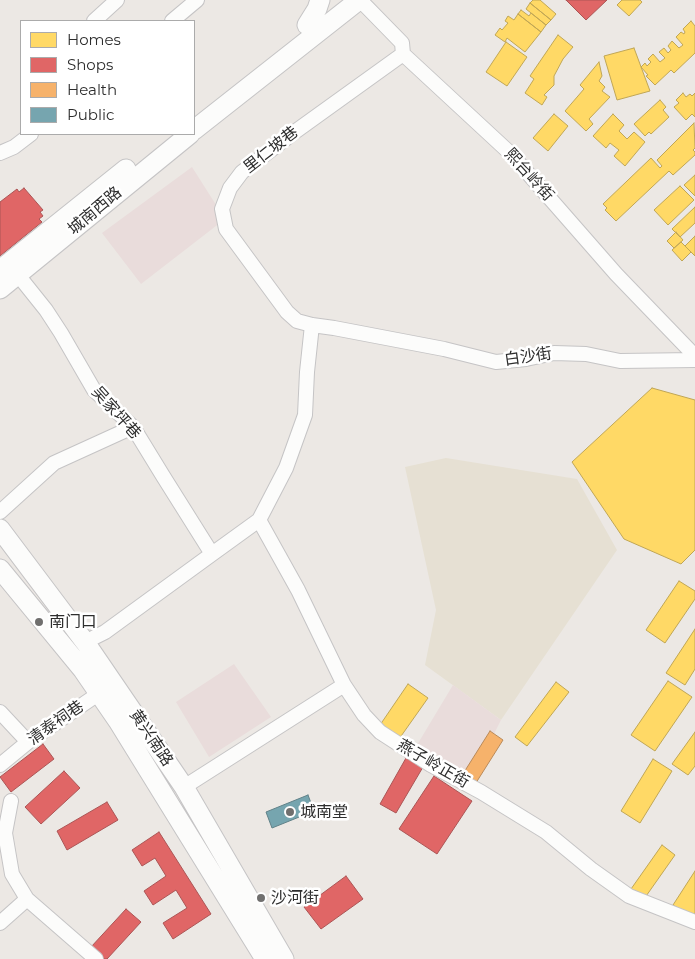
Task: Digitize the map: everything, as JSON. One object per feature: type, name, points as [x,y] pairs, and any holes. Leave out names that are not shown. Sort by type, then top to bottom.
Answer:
[{"type":"main road","points":[[307,24],[317,9],[320,0]]},
{"type":"main road","points":[[195,114],[307,24],[353,0]]},
{"type":"main road","points":[[195,129],[353,0]]},
{"type":"main road","name":"城南西路","points":[[0,289],[9,273],[169,135]]},
{"type":"main road","name":"城南西路","points":[[9,273],[189,135]]},
{"type":"main road","name":"黄兴南路","points":[[0,530],[86,642],[123,730],[265,959]]},
{"type":"main road","name":"黄兴南路","points":[[0,569],[83,670],[106,689],[184,786],[284,959]]},
{"type":"street","points":[[95,20],[118,0]]},
{"type":"street","points":[[173,20],[197,0]]},
{"type":"street","name":"熙台岭街","points":[[353,0],[402,43],[403,54],[511,154],[616,274],[695,356]]},
{"type":"street","name":"里仁坡巷","points":[[334,328],[312,325],[298,320],[287,312],[226,229],[222,209],[230,188],[242,172],[403,54]]},
{"type":"street","points":[[0,153],[14,147],[30,135]]},
{"type":"street","name":"吴家坪巷","points":[[9,273],[51,317],[94,390],[133,427],[212,554]]},
{"type":"street","points":[[86,642],[105,632],[259,520],[286,468],[305,415],[312,325]]},
{"type":"street","name":"白沙街","points":[[334,328],[444,349],[496,362],[526,359],[554,353],[586,354],[620,361],[695,360]]},
{"type":"street","points":[[0,512],[54,463],[133,427]]},
{"type":"street","name":"燕子岭正街","points":[[259,520],[298,590],[344,685],[364,715],[380,732],[431,765],[481,792],[546,832],[591,869],[629,896],[695,922]]},
{"type":"street","points":[[184,786],[344,685]]},
{"type":"street","name":"清泰祠巷","points":[[0,765],[28,742],[106,689]]},
{"type":"street","points":[[0,712],[28,742]]},
{"type":"street","points":[[11,801],[5,833],[12,874],[27,899],[96,959]]},
{"type":"street","points":[[0,923],[27,899]]},
{"type":"shaded area","points":[[192,167],[225,219],[141,284],[102,233]]},
{"type":"shaded area","points":[[446,458],[577,479],[617,550],[501,720],[425,665],[436,610],[405,467]]},
{"type":"shaded area","points":[[234,664],[271,717],[209,757],[176,702]]},
{"type":"shaded area","points":[[453,685],[501,720],[473,776],[417,745]]},
{"type":"building: Homes","points":[[533,0],[540,0],[556,14],[551,20],[530,3]]},
{"type":"building: Homes","points":[[622,0],[640,0],[642,2],[629,16],[617,5]]},
{"type":"building: Homes","points":[[530,3],[551,20],[546,25],[526,9]]},
{"type":"building: Homes","points":[[521,10],[529,16],[531,13],[546,25],[541,32],[518,14]]},
{"type":"building: Homes","points":[[518,14],[541,32],[525,52],[507,38],[505,42],[495,35],[500,28],[502,30],[508,23],[505,21],[508,16],[514,20]]},
{"type":"building: Homes","points":[[691,21],[695,26],[695,53],[674,73],[671,70],[655,85],[646,76],[648,75],[641,67],[645,63],[647,66],[651,62],[648,59],[653,54],[660,62],[665,58],[659,52],[664,48],[668,53],[671,50],[668,46],[672,41],[679,48],[683,45],[676,37],[681,32],[684,34],[683,29]]},
{"type":"building: Homes","points":[[558,35],[573,47],[563,59],[554,76],[554,85],[544,95],[547,97],[542,105],[525,93],[534,79],[530,76]]},
{"type":"building: Homes","points":[[506,42],[527,57],[507,86],[486,72]]},
{"type":"building: Homes","points":[[634,48],[650,91],[617,100],[604,56]]},
{"type":"building: Homes","points":[[599,62],[602,76],[599,81],[605,87],[602,91],[610,97],[589,119],[593,124],[586,131],[565,111],[584,89],[580,85]]},
{"type":"building: Homes","points":[[683,93],[686,97],[690,94],[692,96],[695,93],[695,117],[692,114],[686,120],[674,107],[679,103],[676,100]]},
{"type":"building: Homes","points":[[660,100],[666,107],[663,110],[669,117],[651,134],[649,132],[645,136],[634,124]]},
{"type":"building: Homes","points":[[554,114],[568,126],[548,151],[533,138]]},
{"type":"building: Homes","points":[[613,114],[624,125],[619,131],[627,139],[634,132],[645,142],[625,166],[614,156],[619,150],[610,143],[606,148],[593,136]]},
{"type":"building: Homes","points":[[694,123],[695,148],[693,150],[695,155],[673,175],[669,171],[616,221],[605,210],[607,208],[603,204],[651,158],[660,168],[662,166],[657,160]]},
{"type":"building: Homes","points":[[695,175],[695,196],[684,185]]},
{"type":"building: Homes","points":[[680,186],[694,200],[668,225],[654,210]]},
{"type":"building: Homes","points":[[695,207],[695,223],[680,237],[672,229]]},
{"type":"building: Homes","points":[[676,232],[683,240],[674,248],[667,241]]},
{"type":"building: Homes","points":[[695,236],[695,256],[685,246]]},
{"type":"building: Homes","points":[[681,242],[691,252],[682,261],[672,250]]},
{"type":"building: Homes","points":[[652,388],[695,400],[695,550],[681,564],[624,539],[572,462]]},
{"type":"building: Homes","points":[[679,581],[695,591],[695,599],[665,643],[646,630]]},
{"type":"building: Homes","points":[[695,629],[695,669],[685,685],[666,673]]},
{"type":"building: Homes","points":[[668,681],[692,697],[655,751],[631,735]]},
{"type":"building: Homes","points":[[556,682],[569,692],[527,746],[515,737]]},
{"type":"building: Homes","points":[[408,684],[428,698],[399,739],[380,725]]},
{"type":"building: Homes","points":[[695,732],[695,766],[688,775],[672,764]]},
{"type":"building: Homes","points":[[653,759],[672,771],[640,823],[621,811]]},
{"type":"building: Homes","points":[[662,845],[675,855],[644,899],[631,889]]},
{"type":"building: Homes","points":[[695,871],[695,913],[692,917],[673,905]]},
{"type":"building: Shops","points":[[566,0],[607,0],[586,20]]},
{"type":"building: Shops","points":[[24,188],[43,210],[40,212],[43,216],[39,219],[42,222],[0,256],[0,202],[17,189],[19,192]]},
{"type":"building: Shops","points":[[43,744],[54,759],[11,792],[0,777]]},
{"type":"building: Shops","points":[[406,758],[423,767],[396,813],[380,804]]},
{"type":"building: Shops","points":[[64,771],[80,788],[41,824],[25,807]]},
{"type":"building: Shops","points":[[434,776],[472,801],[437,854],[399,829]]},
{"type":"building: Shops","points":[[107,802],[118,820],[67,850],[57,831]]},
{"type":"building: Shops","points":[[159,832],[211,914],[173,939],[163,923],[187,908],[176,890],[153,905],[144,891],[166,876],[155,858],[142,866],[132,850]]},
{"type":"building: Shops","points":[[346,876],[363,899],[321,929],[304,907]]},
{"type":"building: Shops","points":[[126,909],[141,922],[107,959],[104,959],[91,947]]},
{"type":"building: Health","points":[[490,731],[503,740],[474,786],[461,777]]},
{"type":"building: Public","name":"城南堂","points":[[308,795],[314,811],[272,828],[266,812]]},
{"type":"place","name":"南门口","points":[[39,622]]},
{"type":"place","name":"城南堂","points":[[290,812]]},
{"type":"place","name":"沙河街","points":[[261,898]]}]
